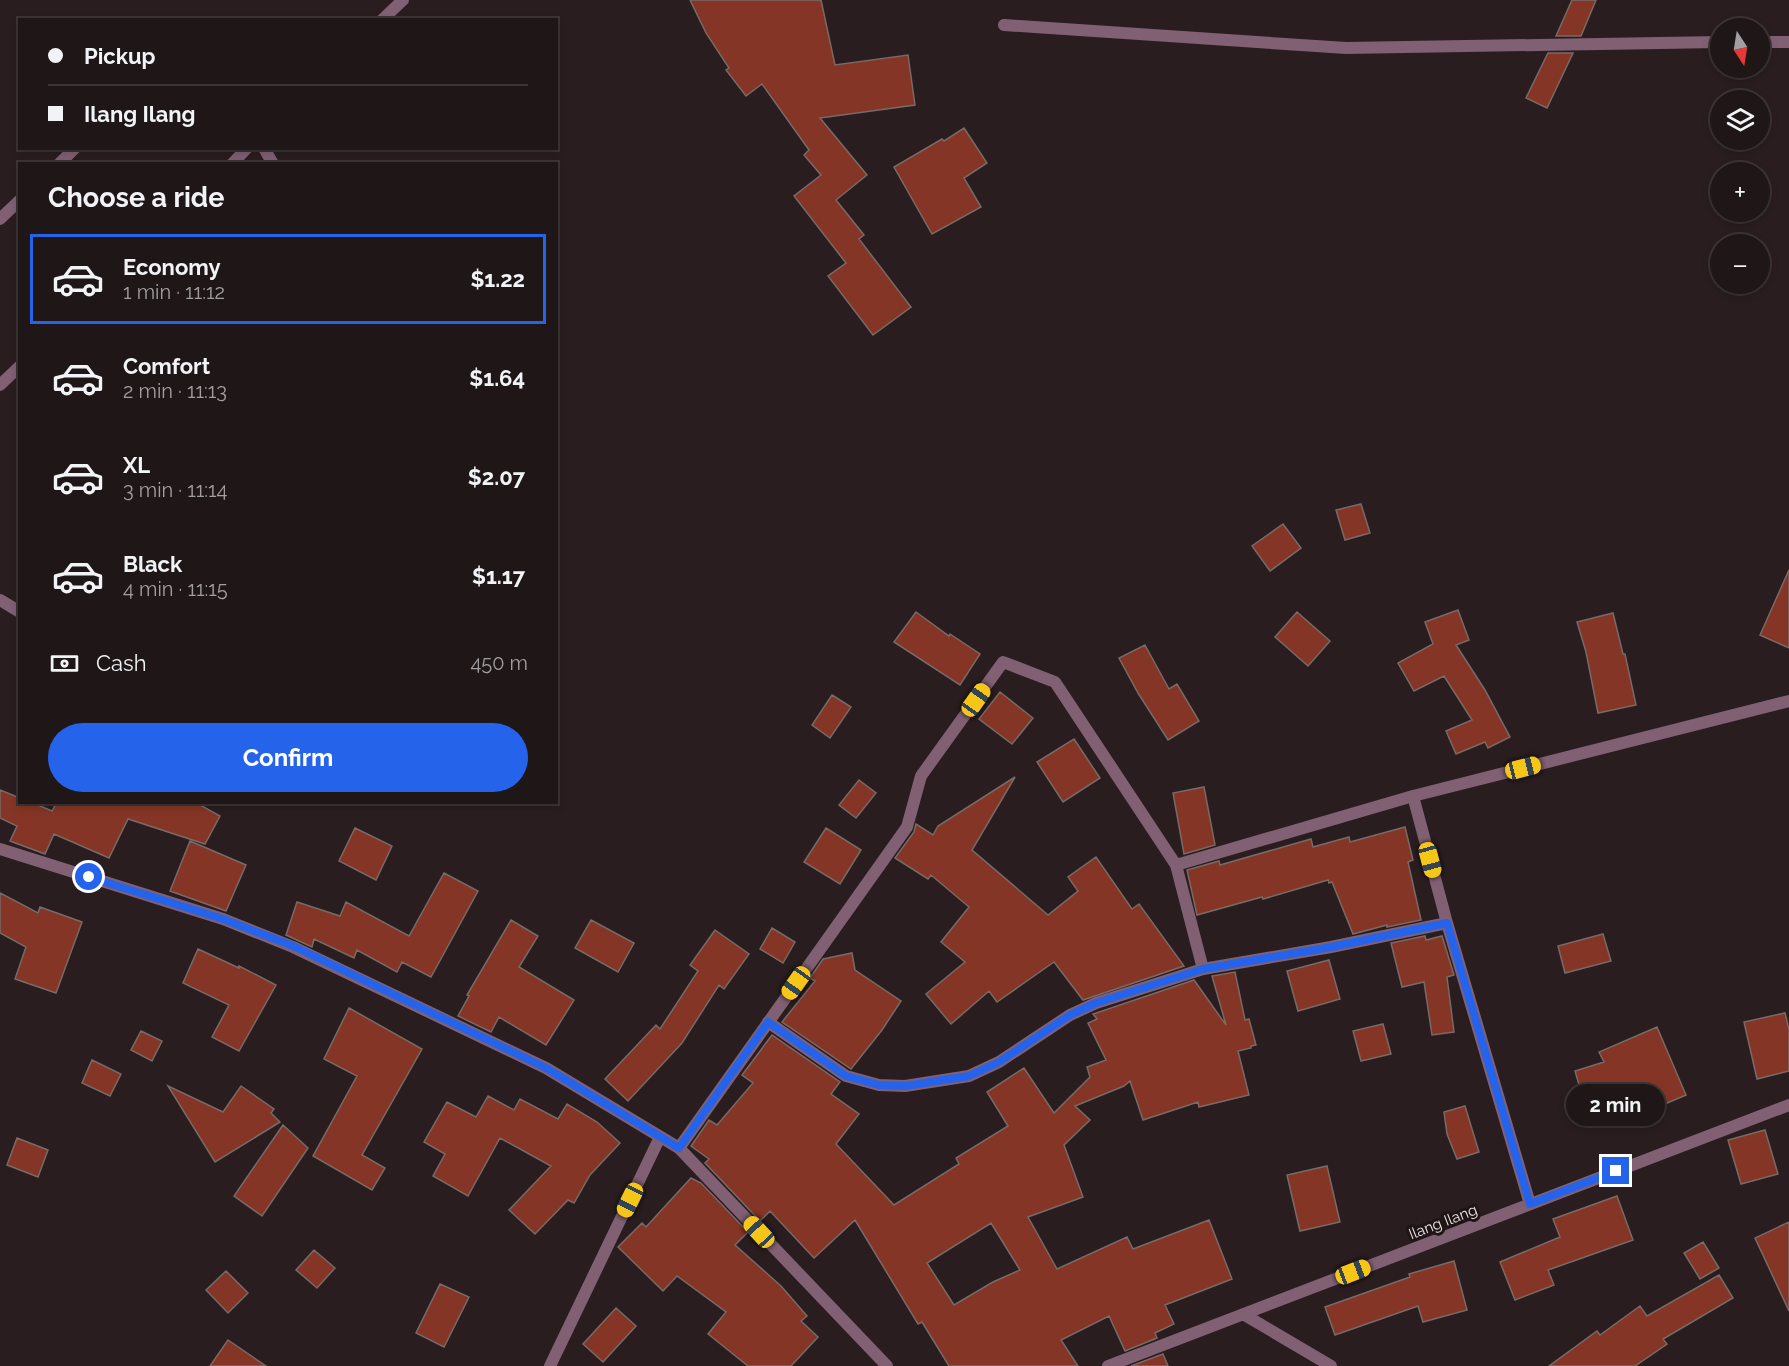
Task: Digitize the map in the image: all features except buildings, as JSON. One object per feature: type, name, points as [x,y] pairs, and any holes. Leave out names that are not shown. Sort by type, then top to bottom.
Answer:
[{"type":"street","points":[[384,18],[403,0]]},
{"type":"street","points":[[1004,25],[1346,48],[1710,42]]},
{"type":"street","points":[[1770,42],[1789,42]]},
{"type":"street","points":[[61,162],[73,150]]},
{"type":"street","points":[[234,162],[245,150]]},
{"type":"street","points":[[0,219],[18,202]]},
{"type":"street","points":[[0,385],[18,368]]},
{"type":"street","points":[[0,600],[18,611]]},
{"type":"street","points":[[679,1148],[907,827],[921,776],[1003,662],[1055,682],[1176,866],[1203,969]]},
{"type":"street","points":[[1176,866],[1413,796],[1789,700]]},
{"type":"street","points":[[1413,796],[1447,923],[1530,1204]]},
{"type":"street","points":[[0,849],[223,919],[293,946],[546,1068],[679,1148],[887,1366]]},
{"type":"street","points":[[768,1022],[846,1076],[879,1085],[905,1086],[969,1076],[999,1062],[1070,1015],[1096,1003],[1203,969],[1331,947],[1447,923]]},
{"type":"street","name":"Ilang Ilang","points":[[1108,1366],[1789,1105]]},
{"type":"street","points":[[550,1366],[660,1137]]},
{"type":"street","points":[[1243,1314],[1331,1366]]},
{"type":"route","points":[[89,877],[223,919],[293,946],[546,1068],[679,1148],[768,1022],[846,1076],[879,1085],[905,1086],[969,1076],[999,1062],[1070,1015],[1096,1003],[1203,969],[1331,947],[1447,923],[1530,1204],[1616,1171]]}]
